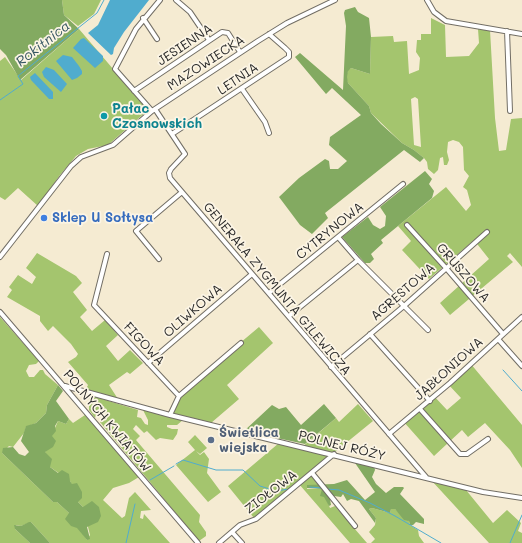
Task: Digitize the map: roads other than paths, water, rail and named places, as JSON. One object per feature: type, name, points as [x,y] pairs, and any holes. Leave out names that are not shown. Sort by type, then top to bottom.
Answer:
[{"type":"street","points":[[157,39],[143,18],[160,0]]},
{"type":"street","points":[[176,0],[190,12],[209,40]]},
{"type":"street","name":"MAZOWIECKA","points":[[0,257],[75,162],[84,155],[113,145],[153,110],[240,52],[269,34],[335,0]]},
{"type":"street","points":[[427,0],[434,12],[446,21],[522,34]]},
{"type":"street","name":"GENERAŁA ZYGMUNTA GILEWICZA","points":[[143,18],[115,69],[153,110],[172,134],[185,154],[171,169],[169,173],[170,178],[289,316],[330,367],[426,477]]},
{"type":"street","points":[[507,31],[510,111]]},
{"type":"street","name":"JESIENNA","points":[[134,91],[209,40],[225,32],[240,52]]},
{"type":"street","name":"LETNIA","points":[[172,134],[289,57],[285,48],[269,34]]},
{"type":"street","points":[[242,89],[265,122],[269,133]]},
{"type":"street","name":"CYTRYNOWA","points":[[269,293],[403,184]]},
{"type":"street","points":[[159,258],[136,231],[182,192]]},
{"type":"street","name":"GRUSZOWA","points":[[407,225],[503,334]]},
{"type":"street","name":"AGRESTOWA","points":[[330,367],[404,306],[487,232]]},
{"type":"street","points":[[338,237],[358,260],[428,330]]},
{"type":"street","name":"FIGOWA","points":[[107,254],[94,305],[179,396]]},
{"type":"street","points":[[289,316],[358,260]]},
{"type":"street","name":"OLIWKOWA","points":[[148,363],[252,274]]},
{"type":"street","name":"POLNYCH KWIATÓW","points":[[0,312],[198,543]]},
{"type":"street","name":"JABŁONIOWA","points":[[389,434],[430,401],[522,317]]},
{"type":"street","points":[[370,334],[430,401]]},
{"type":"street","points":[[498,339],[522,366]]},
{"type":"street","points":[[170,415],[179,396],[241,344]]},
{"type":"street","name":"POLNEJ RÓŻY","points":[[65,386],[170,415],[334,454],[483,492],[522,498]]},
{"type":"street","points":[[420,409],[463,455],[488,439]]},
{"type":"street","name":"ZIOŁOWA","points":[[219,543],[240,525],[256,519],[334,454]]},
{"type":"street","points":[[312,473],[356,526]]},
{"type":"street","points":[[232,532],[242,543]]},
{"type":"water","points":[[110,0],[149,0],[124,32],[114,48],[113,54],[111,55],[88,33],[98,25]]},
{"type":"water","points":[[84,38],[103,56],[103,61],[95,68],[73,48],[81,39]]},
{"type":"water","points":[[63,55],[72,57],[79,66],[82,74],[77,78],[72,80],[56,61]]},
{"type":"water","points":[[46,67],[54,70],[67,84],[61,92],[44,77],[42,72]]},
{"type":"water","points":[[35,73],[53,92],[53,99],[49,99],[31,80],[30,77]]},
{"type":"waterway","name":"Rokitnica","points":[[0,100],[23,84],[18,76],[97,13],[104,0]]},
{"type":"waterway","points":[[503,370],[522,391]]},
{"type":"waterway","points":[[176,464],[183,460],[216,470],[243,470],[260,486],[276,491],[289,489]]},
{"type":"waterway","points":[[150,480],[174,466]]},
{"type":"waterway","points":[[310,487],[321,488]]},
{"type":"waterway","points":[[327,489],[339,490],[370,503],[441,543]]},
{"type":"waterway","points":[[126,543],[135,504]]},
{"type":"waterway","points":[[510,543],[522,515]]},
{"type":"place","name":"Pałac Czosnowskich","points":[[104,116]]},
{"type":"place","name":"Sklep U Sołtysa","points":[[44,218]]},
{"type":"place","name":"Świetlica wiejska","points":[[211,440]]}]
